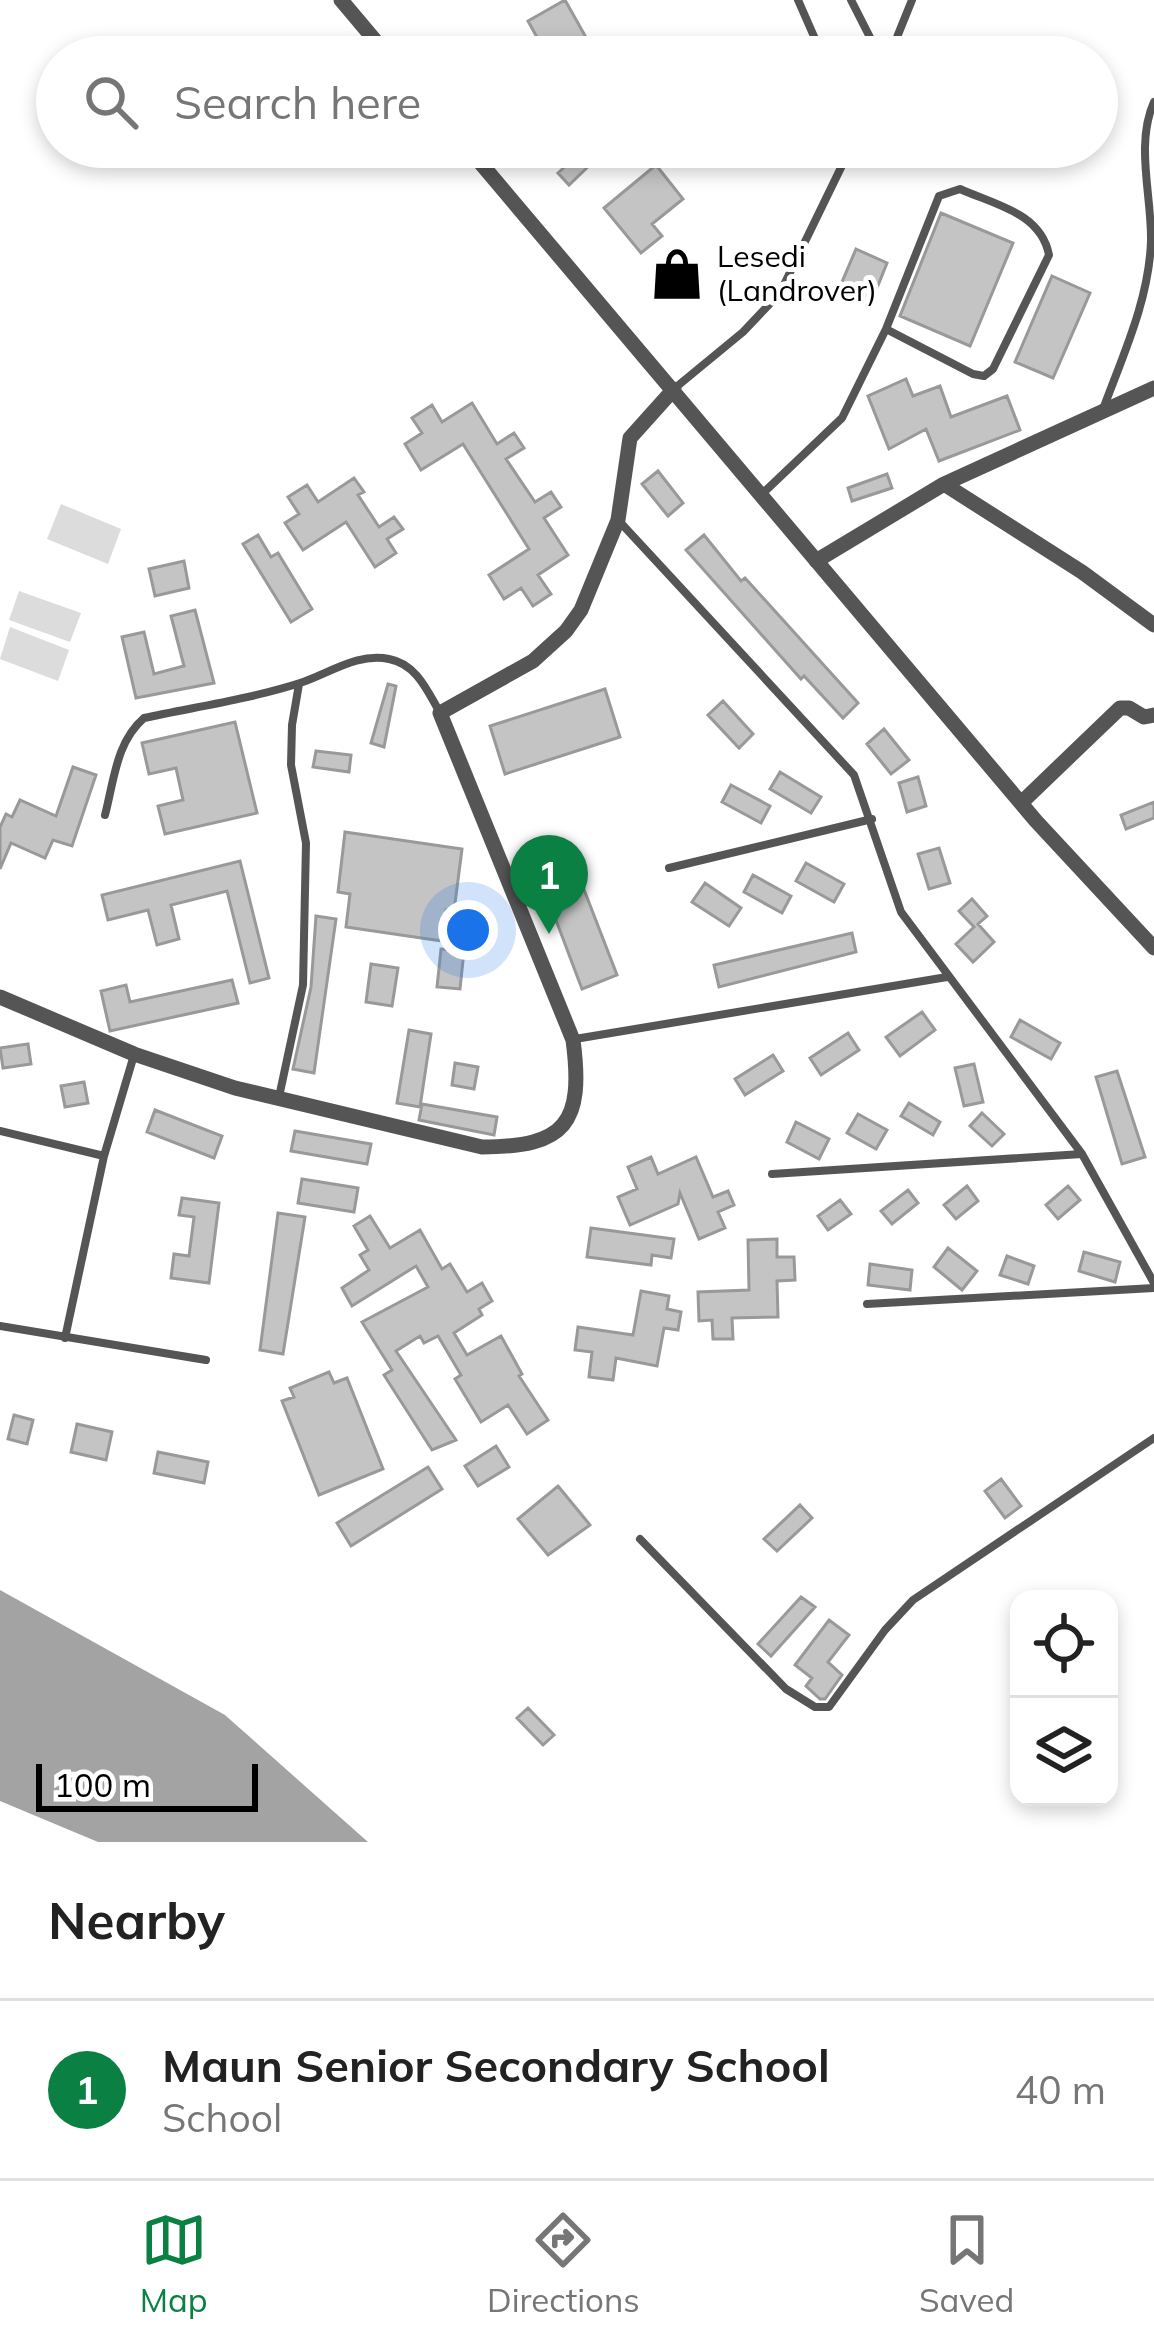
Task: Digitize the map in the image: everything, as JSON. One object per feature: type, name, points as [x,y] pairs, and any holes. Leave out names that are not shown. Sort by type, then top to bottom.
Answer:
[{"type":"street","points":[[340,0],[371,36]]},
{"type":"street","points":[[484,168],[1021,803],[1154,948]]},
{"type":"street","points":[[0,997],[134,1054],[235,1088],[482,1147],[523,1147],[547,1141],[565,1124],[577,1071],[573,1040],[440,712],[533,661],[566,632],[581,610],[618,520],[630,438],[674,388]]},
{"type":"street","points":[[816,561],[944,484],[1154,388]]},
{"type":"street","points":[[944,484],[1082,572],[1154,625]]},
{"type":"street","points":[[1021,803],[1120,708],[1154,716]]},
{"type":"lane","points":[[798,0],[814,36]]},
{"type":"lane","points":[[851,0],[869,36]]},
{"type":"lane","points":[[897,36],[912,0]]},
{"type":"lane","points":[[1102,413],[1142,303],[1148,272],[1146,129],[1154,102]]},
{"type":"lane","points":[[674,388],[742,332],[780,292],[841,168]]},
{"type":"lane","points":[[761,495],[842,418],[886,329],[939,196],[960,189],[1036,223],[1046,238],[1049,255],[993,369],[984,376],[886,329]]},
{"type":"lane","points":[[618,520],[854,775],[894,896],[947,977],[1082,1154],[1154,1286],[867,1304]]},
{"type":"lane","points":[[105,815],[129,731],[144,718],[299,684],[356,661],[392,658],[421,679],[440,712]]},
{"type":"lane","points":[[279,1096],[302,985],[306,842],[291,765],[299,684]]},
{"type":"lane","points":[[669,868],[872,819]]},
{"type":"lane","points":[[573,1040],[947,977]]},
{"type":"lane","points":[[65,1338],[104,1156],[134,1054]]},
{"type":"lane","points":[[0,1131],[104,1156]]},
{"type":"lane","points":[[772,1174],[1082,1154]]},
{"type":"lane","points":[[0,1327],[206,1360]]},
{"type":"lane","points":[[640,1539],[786,1690],[815,1707],[829,1707],[913,1600],[1154,1438]]},
{"type":"shaded area","points":[[61,504],[121,529],[108,564],[47,539]]},
{"type":"shaded area","points":[[19,591],[81,613],[70,642],[9,620]]},
{"type":"shaded area","points":[[10,627],[69,650],[58,681],[0,659]]},
{"type":"shaded area","points":[[0,1590],[225,1715],[368,1842],[98,1842],[0,1801]]},
{"type":"building","points":[[565,0],[585,36],[536,36],[528,21]]},
{"type":"building","points":[[563,168],[587,168],[569,185],[558,173]]},
{"type":"building","points":[[652,168],[658,168],[683,199],[652,224],[662,236],[641,253],[604,208]]},
{"type":"building","points":[[941,213],[1013,243],[970,346],[900,316]]},
{"type":"building","points":[[856,249],[887,263],[871,303],[839,289]]},
{"type":"building","points":[[1052,276],[1090,293],[1053,378],[1015,362]]},
{"type":"building","points":[[906,379],[913,396],[940,386],[951,417],[1007,396],[1020,430],[939,461],[926,429],[889,449],[868,396]]},
{"type":"building","points":[[472,403],[497,444],[514,433],[524,448],[506,459],[535,502],[551,492],[561,507],[544,518],[568,555],[538,575],[551,594],[533,606],[521,588],[504,599],[489,575],[529,549],[463,444],[421,470],[405,444],[422,433],[412,418],[432,405],[442,422]]},
{"type":"building","points":[[658,471],[683,503],[668,516],[642,484]]},
{"type":"building","points":[[887,474],[892,488],[852,501],[848,488]]},
{"type":"building","points":[[354,478],[364,492],[358,495],[379,527],[394,517],[403,529],[387,539],[396,553],[375,567],[346,522],[303,550],[285,523],[299,514],[288,497],[307,485],[318,502]]},
{"type":"building","points":[[258,535],[271,557],[278,553],[312,609],[291,622],[243,544]]},
{"type":"building","points":[[704,535],[741,581],[745,578],[858,703],[843,718],[804,676],[801,679],[686,550]]},
{"type":"building","points":[[184,561],[189,588],[155,596],[149,569]]},
{"type":"building","points":[[195,610],[214,683],[136,698],[122,637],[144,632],[154,674],[184,666],[171,616]]},
{"type":"building","points":[[388,684],[396,686],[384,747],[371,743]]},
{"type":"building","points":[[605,689],[620,737],[505,774],[490,726]]},
{"type":"building","points":[[723,701],[753,734],[739,748],[708,715]]},
{"type":"building","points":[[235,722],[257,813],[165,834],[158,806],[183,800],[176,768],[149,774],[142,743]]},
{"type":"building","points":[[884,729],[909,760],[891,774],[867,744]]},
{"type":"building","points":[[316,751],[351,755],[349,772],[313,767]]},
{"type":"building","points":[[73,767],[96,775],[72,846],[53,840],[45,858],[11,843],[0,869],[0,827],[6,814],[12,817],[20,800],[56,816]]},
{"type":"building","points":[[780,772],[821,797],[811,813],[770,789]]},
{"type":"building","points":[[918,777],[926,806],[907,812],[899,783]]},
{"type":"building","points":[[731,785],[770,806],[761,823],[722,802]]},
{"type":"building","points":[[1154,802],[1154,818],[1126,829],[1121,815]]},
{"type":"building","points":[[345,832],[462,849],[454,911],[446,910],[442,941],[346,927],[350,894],[338,892]]},
{"type":"building","points":[[566,843],[617,975],[582,989],[548,899],[554,897],[538,855]]},
{"type":"building","points":[[939,848],[950,883],[929,889],[918,854]]},
{"type":"building","points":[[240,861],[269,978],[250,983],[227,891],[171,905],[179,939],[157,945],[148,910],[108,920],[102,895]]},
{"type":"building","points":[[806,863],[844,884],[834,902],[796,881]]},
{"type":"building","points":[[753,875],[791,896],[782,913],[744,892]]},
{"type":"building","points":[[705,883],[741,908],[729,926],[692,902]]},
{"type":"building","points":[[972,899],[987,916],[978,924],[994,942],[973,962],[956,944],[974,927],[959,911]]},
{"type":"building","points":[[316,916],[336,919],[314,1073],[293,1069],[311,987]]},
{"type":"building","points":[[852,933],[856,952],[719,987],[714,965]]},
{"type":"building","points":[[441,949],[464,951],[460,989],[437,987]]},
{"type":"building","points":[[371,964],[398,968],[392,1006],[366,1002]]},
{"type":"building","points":[[232,980],[238,1003],[110,1031],[101,991],[126,985],[130,1002]]},
{"type":"building","points":[[922,1012],[935,1030],[900,1056],[886,1037]]},
{"type":"building","points":[[1020,1020],[1060,1043],[1051,1059],[1011,1037]]},
{"type":"building","points":[[409,1030],[431,1034],[420,1107],[397,1103]]},
{"type":"building","points":[[848,1033],[859,1050],[821,1075],[810,1058]]},
{"type":"building","points":[[28,1044],[31,1064],[3,1068],[0,1048]]},
{"type":"building","points":[[773,1055],[783,1071],[745,1095],[735,1079]]},
{"type":"building","points":[[455,1063],[478,1067],[474,1089],[452,1085]]},
{"type":"building","points":[[974,1064],[983,1102],[964,1106],[955,1068]]},
{"type":"building","points":[[1117,1071],[1145,1157],[1122,1164],[1096,1077]]},
{"type":"building","points":[[84,1082],[88,1103],[65,1107],[61,1086]]},
{"type":"building","points":[[909,1103],[940,1122],[933,1135],[901,1116]]},
{"type":"building","points":[[422,1104],[497,1117],[494,1135],[419,1120]]},
{"type":"building","points":[[155,1110],[222,1136],[214,1158],[147,1132]]},
{"type":"building","points":[[982,1113],[1004,1134],[992,1146],[970,1126]]},
{"type":"building","points":[[858,1114],[887,1130],[876,1149],[847,1133]]},
{"type":"building","points":[[796,1122],[829,1139],[819,1159],[787,1142]]},
{"type":"building","points":[[295,1131],[371,1144],[367,1164],[291,1151]]},
{"type":"building","points":[[651,1157],[658,1174],[696,1157],[713,1197],[728,1191],[734,1205],[718,1212],[725,1228],[699,1239],[680,1193],[678,1204],[630,1225],[618,1197],[637,1189],[628,1167]]},
{"type":"building","points":[[302,1179],[358,1188],[354,1212],[298,1203]]},
{"type":"building","points":[[967,1186],[978,1201],[956,1219],[944,1205]]},
{"type":"building","points":[[1068,1186],[1080,1200],[1058,1219],[1046,1205]]},
{"type":"building","points":[[908,1190],[918,1203],[892,1224],[881,1211]]},
{"type":"building","points":[[182,1198],[219,1203],[209,1283],[171,1278],[174,1254],[189,1256],[194,1217],[179,1215]]},
{"type":"building","points":[[840,1200],[851,1214],[828,1230],[818,1216]]},
{"type":"building","points":[[278,1213],[305,1217],[283,1354],[260,1350]]},
{"type":"building","points":[[370,1216],[390,1248],[420,1230],[442,1269],[450,1264],[467,1292],[482,1283],[492,1301],[479,1309],[482,1315],[454,1333],[467,1355],[501,1336],[519,1376],[548,1420],[527,1434],[508,1405],[481,1422],[455,1379],[461,1375],[438,1336],[424,1343],[420,1336],[396,1351],[456,1440],[432,1450],[384,1375],[392,1370],[362,1322],[428,1287],[416,1266],[352,1306],[342,1288],[369,1270],[360,1255],[368,1250],[354,1226]]},
{"type":"building","points":[[591,1228],[674,1239],[671,1258],[652,1255],[651,1265],[587,1257]]},
{"type":"building","points":[[777,1239],[777,1257],[794,1257],[795,1280],[777,1281],[778,1317],[732,1318],[733,1339],[713,1339],[712,1320],[699,1321],[698,1292],[749,1290],[748,1240]]},
{"type":"building","points":[[948,1248],[977,1271],[962,1290],[934,1267]]},
{"type":"building","points":[[1084,1252],[1120,1262],[1115,1282],[1079,1271]]},
{"type":"building","points":[[1007,1256],[1034,1266],[1028,1284],[1000,1275]]},
{"type":"building","points":[[870,1264],[912,1270],[910,1290],[868,1285]]},
{"type":"building","points":[[641,1291],[669,1296],[667,1309],[681,1312],[678,1330],[664,1328],[657,1366],[616,1358],[613,1380],[589,1377],[592,1352],[575,1350],[578,1327],[633,1335]]},
{"type":"building","points":[[329,1372],[334,1383],[347,1378],[383,1469],[319,1495],[282,1401],[294,1397],[290,1388]]},
{"type":"building","points":[[14,1415],[33,1420],[27,1444],[8,1439]]},
{"type":"building","points":[[77,1424],[112,1432],[106,1460],[71,1452]]},
{"type":"building","points":[[496,1446],[509,1467],[478,1486],[465,1466]]},
{"type":"building","points":[[158,1452],[208,1462],[204,1483],[154,1473]]},
{"type":"building","points":[[428,1467],[442,1489],[351,1546],[337,1523]]},
{"type":"building","points":[[1001,1479],[1021,1506],[1005,1518],[985,1491]]},
{"type":"building","points":[[558,1486],[590,1525],[548,1555],[518,1519]]},
{"type":"building","points":[[800,1505],[812,1518],[777,1551],[764,1539]]},
{"type":"building","points":[[801,1597],[815,1607],[771,1656],[758,1644]]},
{"type":"building","points":[[829,1620],[849,1635],[828,1662],[842,1675],[825,1699],[820,1699],[806,1686],[812,1678],[795,1665]]},
{"type":"building","points":[[528,1708],[554,1735],[543,1745],[517,1718]]},
{"type":"place","name":"Lesedi (Landrover)","points":[[677,274]]},
{"type":"place","name":"Maun Senior Secondary School","points":[[549,934]]}]
